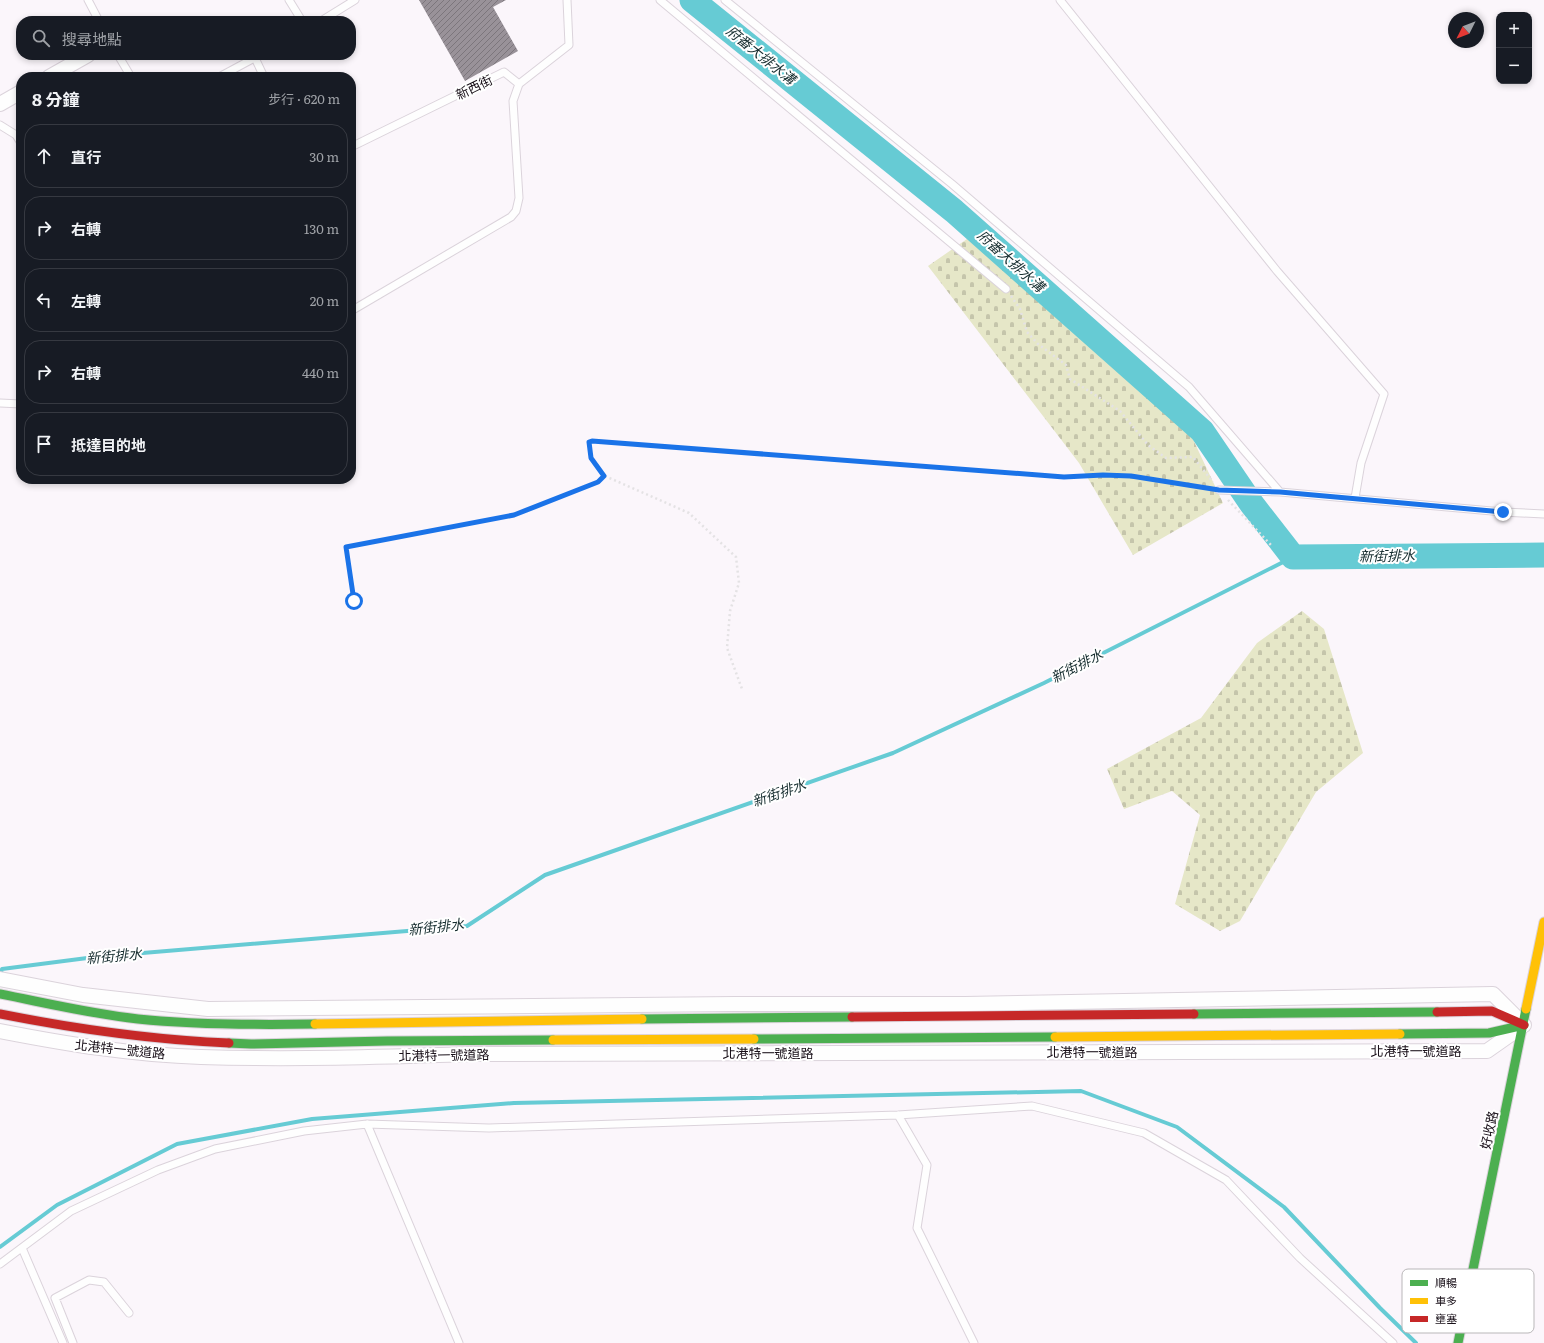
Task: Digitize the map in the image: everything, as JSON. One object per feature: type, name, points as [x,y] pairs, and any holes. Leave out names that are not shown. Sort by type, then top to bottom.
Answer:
[{"type":"street","points":[[58,72],[79,60]]},
{"type":"street","points":[[0,104],[16,95]]},
{"type":"street","name":"好收路","points":[[1473,1269],[1544,922]]},
{"type":"street","points":[[0,979],[83,995],[208,1009],[735,1004],[965,1004],[1494,994],[1524,1025]]},
{"type":"street","points":[[0,994],[63,1008],[138,1019],[245,1025],[561,1020],[1492,1011],[1524,1025]]},
{"type":"street","name":"北港特一號道路","points":[[0,1014],[60,1026],[140,1036],[202,1042],[250,1044],[395,1041],[1489,1033],[1524,1025]]},
{"type":"street","name":"北港特一號道路","points":[[3,1032],[53,1042],[134,1052],[201,1057],[336,1058],[479,1054],[1487,1051],[1524,1025]]},
{"type":"street","name":"好收路","points":[[1458,1343],[1460,1333]]},
{"type":"lane","points":[[88,0],[96,16]]},
{"type":"lane","points":[[289,0],[299,16]]},
{"type":"lane","points":[[329,16],[355,0]]},
{"type":"lane","points":[[356,308],[511,217],[516,211],[519,198],[513,101],[519,84],[569,45],[567,0]]},
{"type":"lane","points":[[660,0],[1006,289]]},
{"type":"lane","points":[[725,0],[952,184],[1189,387],[1280,492]]},
{"type":"lane","points":[[1060,0],[1277,271],[1384,394],[1361,463],[1354,498]]},
{"type":"lane","points":[[121,60],[128,72]]},
{"type":"lane","points":[[228,72],[251,60]]},
{"type":"lane","points":[[258,60],[262,72]]},
{"type":"lane","name":"新西街","points":[[356,145],[504,72],[519,84]]},
{"type":"lane","points":[[0,125],[16,135]]},
{"type":"lane","points":[[0,402],[16,404]]},
{"type":"lane","points":[[1219,490],[1280,492],[1503,512],[1544,514]]},
{"type":"lane","points":[[0,1264],[71,1211],[158,1170],[214,1149],[304,1131],[366,1124],[489,1128],[898,1115],[1032,1106],[1144,1133],[1226,1180],[1300,1258],[1394,1343]]},
{"type":"lane","points":[[898,1115],[927,1166],[917,1228],[974,1343]]},
{"type":"lane","points":[[366,1124],[459,1343]]},
{"type":"lane","points":[[22,1248],[62,1343]]},
{"type":"lane","points":[[73,1343],[55,1298],[75,1287],[89,1280],[104,1282],[129,1313]]},
{"type":"path","points":[[1006,289],[1020,309],[1027,332],[1038,344],[1066,365],[1070,379],[1120,411],[1148,444],[1166,458],[1193,457],[1219,490],[1271,546]]},
{"type":"path","points":[[742,689],[727,648],[730,611],[739,583],[736,557],[689,512],[604,476],[591,458],[589,442],[592,441],[1064,477],[1103,475],[1131,476],[1219,490]]},
{"type":"path","points":[[354,601],[346,547],[514,515],[598,482],[604,476]]},
{"type":"green space","points":[[967,239],[1034,289],[1190,433],[1223,503],[1133,555],[1079,463],[928,266]]},
{"type":"green space","points":[[1302,611],[1324,629],[1363,753],[1316,792],[1240,921],[1220,931],[1175,904],[1200,815],[1172,791],[1124,809],[1107,769],[1201,718],[1257,643]]},
{"type":"building","points":[[419,0],[506,0],[493,7],[518,51],[465,81]]},
{"type":"waterway","name":"府番大排水溝","points":[[692,0],[954,211],[1202,431],[1251,503],[1293,557],[1544,555]]},
{"type":"waterway","name":"新街排水","points":[[0,976],[2,969],[95,957],[467,926],[545,875],[893,753],[1044,683],[1293,557]]},
{"type":"waterway","points":[[0,1247],[57,1205],[177,1144],[312,1119],[514,1103],[1081,1091],[1177,1127],[1284,1207],[1402,1329]]},
{"type":"waterway","points":[[1406,1333],[1416,1343]]},
{"type":"traffic: fast","points":[[0,994],[86,1011],[138,1019],[226,1024],[315,1024]]},
{"type":"traffic: fast","points":[[1473,1269],[1526,1009]]},
{"type":"traffic: fast","points":[[1194,1014],[1437,1012]]},
{"type":"traffic: fast","points":[[642,1019],[852,1017]]},
{"type":"traffic: fast","points":[[1400,1034],[1489,1033],[1524,1025]]},
{"type":"traffic: fast","points":[[754,1039],[1055,1037]]},
{"type":"traffic: fast","points":[[229,1043],[251,1044],[553,1040]]},
{"type":"traffic: fast","points":[[1458,1343],[1460,1333]]},
{"type":"traffic: slow","points":[[1526,1009],[1544,922]]},
{"type":"traffic: slow","points":[[315,1024],[642,1019]]},
{"type":"traffic: slow","points":[[1055,1037],[1400,1034]]},
{"type":"traffic: slow","points":[[553,1040],[754,1039]]},
{"type":"traffic: jam","points":[[1437,1012],[1492,1011],[1524,1025]]},
{"type":"traffic: jam","points":[[0,1014],[114,1033],[200,1042],[229,1043]]},
{"type":"traffic: jam","points":[[852,1017],[1194,1014]]},
{"type":"route","points":[[354,601],[346,547],[514,515],[598,482],[604,476],[591,458],[589,442],[592,441],[1064,477],[1103,475],[1131,476],[1219,490],[1280,492],[1503,512]]}]
